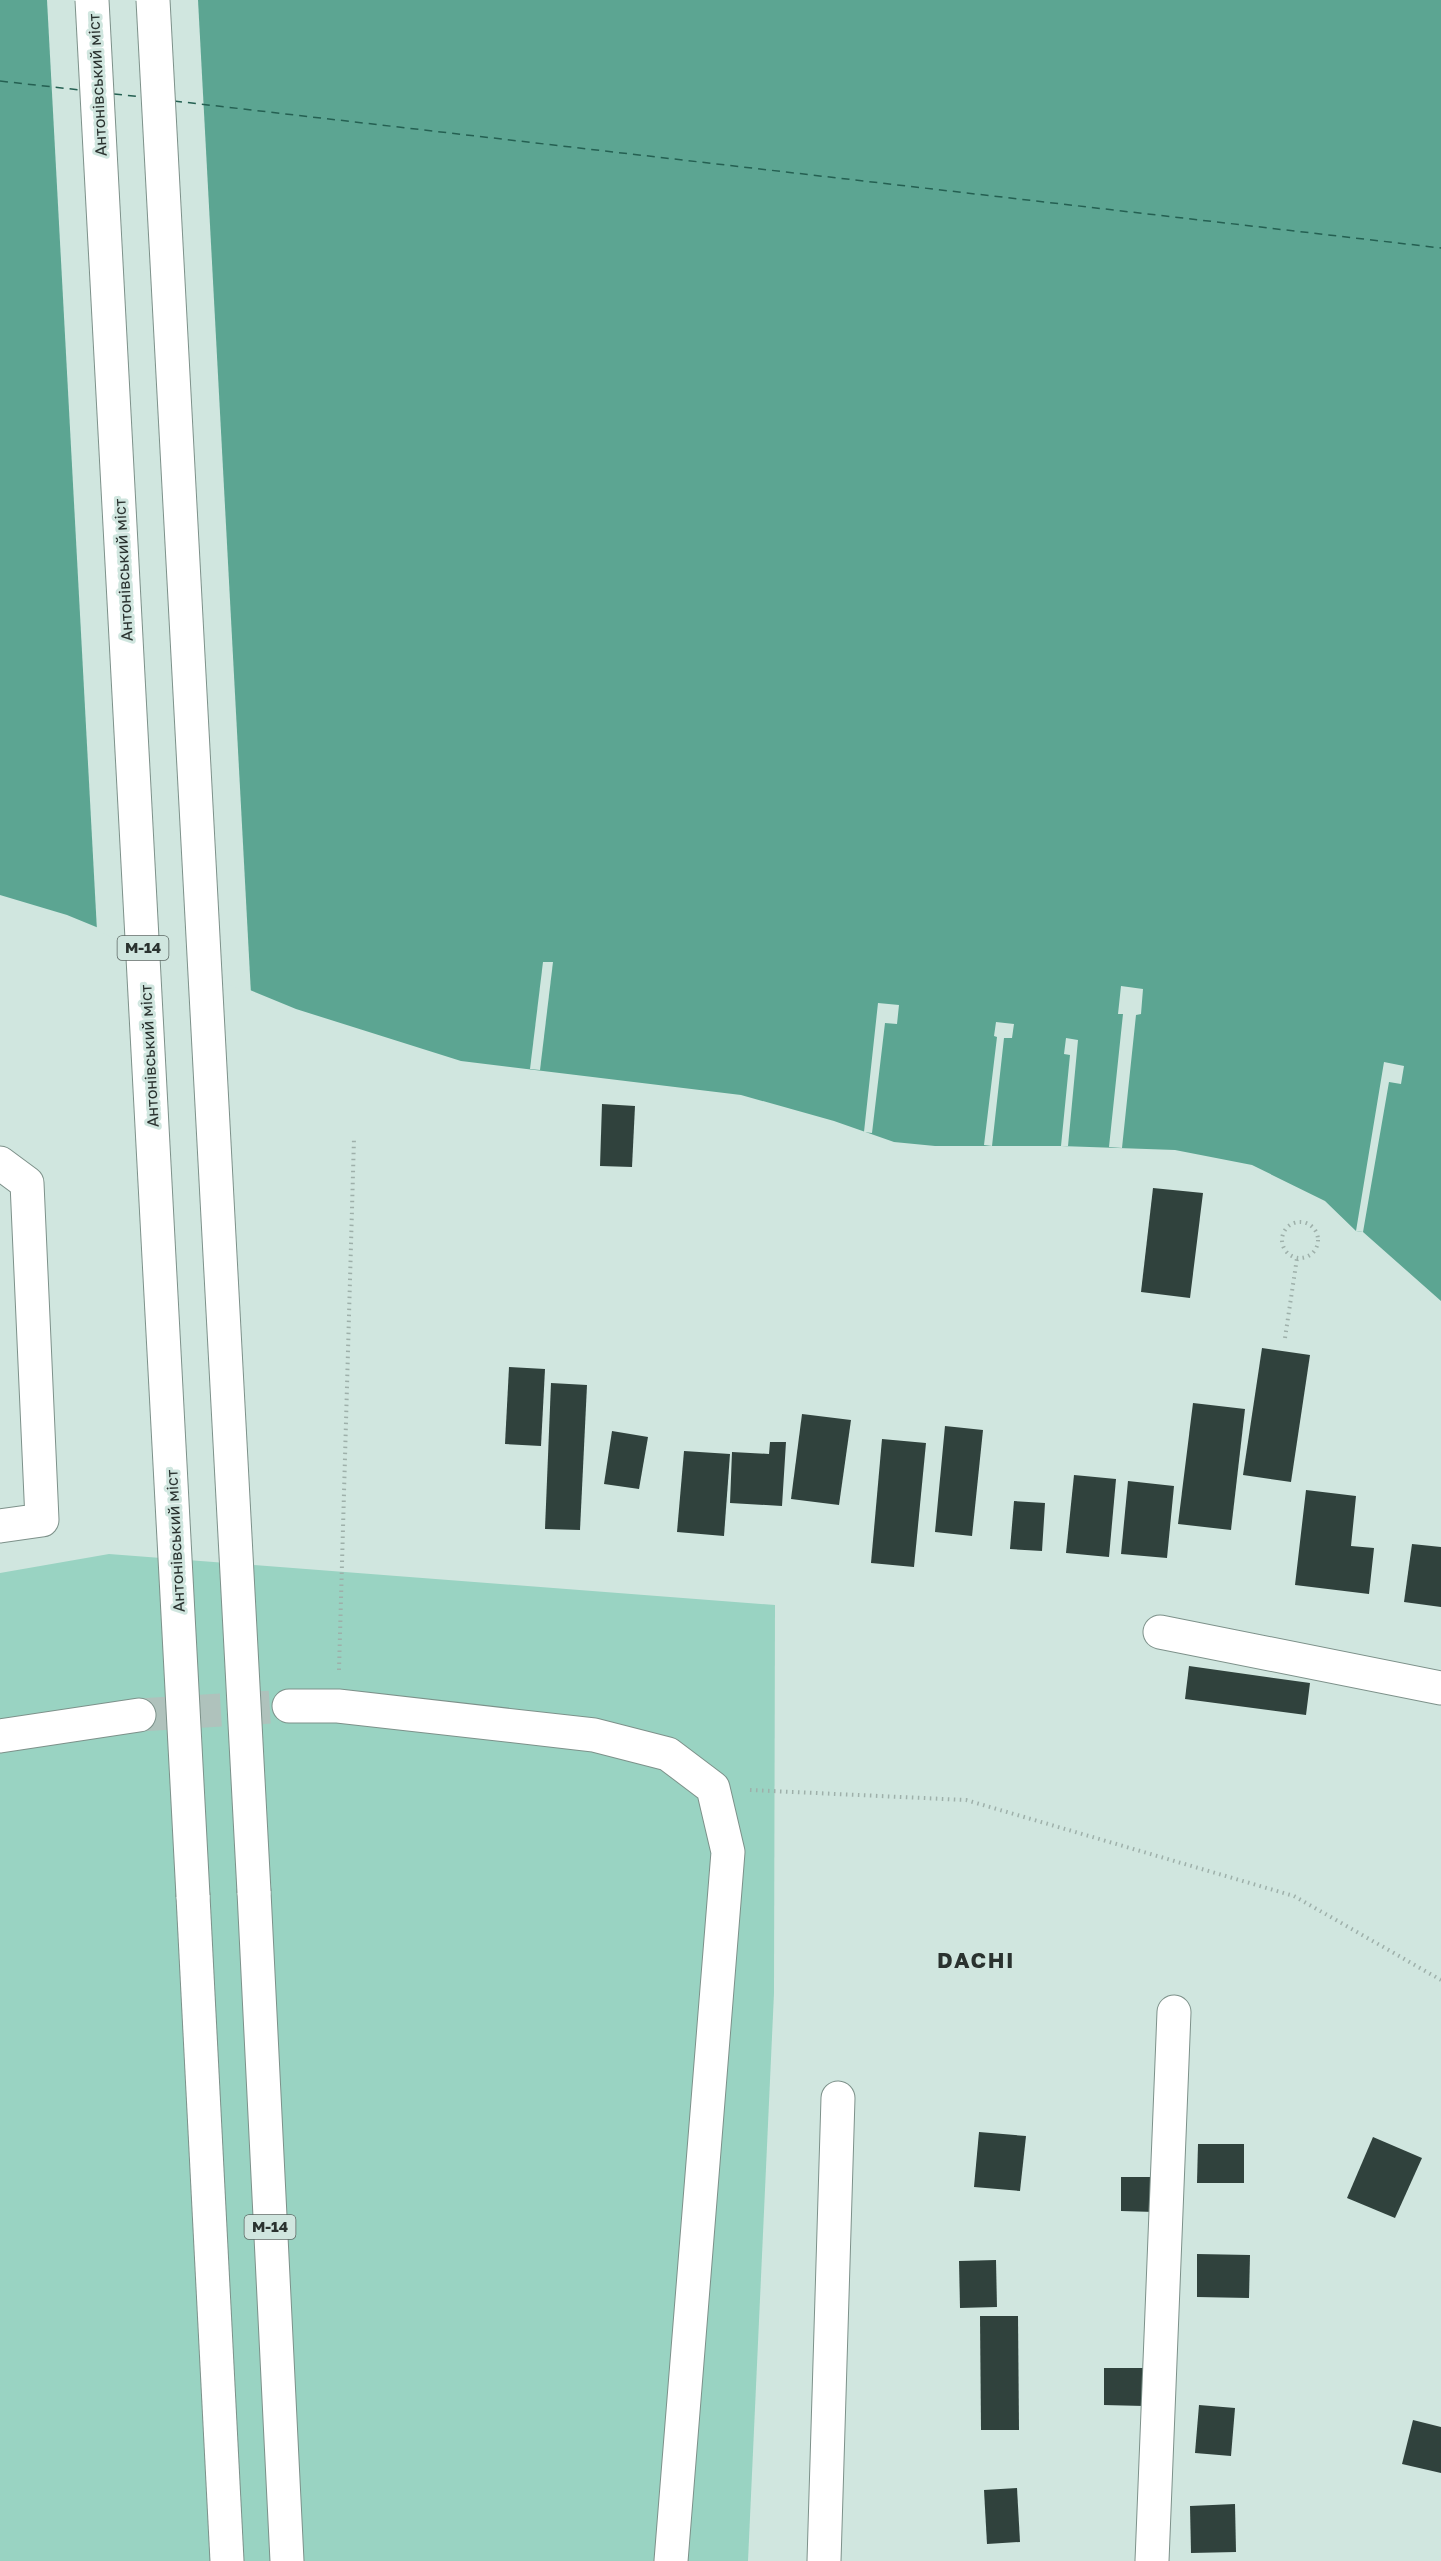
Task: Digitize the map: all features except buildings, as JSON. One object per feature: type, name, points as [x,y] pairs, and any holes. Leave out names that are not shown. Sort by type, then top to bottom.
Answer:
[{"type":"main road","name":"Антонівський міст","points":[[92,0],[194,1896],[227,2561]]},
{"type":"main road","name":"М-14","points":[[153,0],[254,1892],[287,2561]]},
{"type":"main road","points":[[0,1163],[27,1183],[42,1520],[0,1526]]},
{"type":"main road","points":[[1160,1632],[1441,1688]]},
{"type":"main road","points":[[289,1706],[338,1706],[594,1735],[668,1754],[713,1788],[728,1852],[671,2561]]},
{"type":"main road","points":[[0,1736],[139,1715]]},
{"type":"main road","points":[[1152,2561],[1174,2012]]},
{"type":"main road","points":[[824,2561],[838,2098]]},
{"type":"path","points":[[338,1706],[354,1138]]},
{"type":"path","points":[[1305,1223],[1314,1230],[1318,1241],[1317,1247],[1309,1256],[1297,1258],[1287,1253],[1282,1237],[1288,1227],[1305,1223]]},
{"type":"path","points":[[1285,1338],[1297,1258]]},
{"type":"path","points":[[713,1788],[966,1800],[1294,1896],[1441,1980]]},
{"type":"shaded area","points":[[0,0],[1441,0],[1441,1301],[1363,1232],[1356,1231],[1325,1201],[1252,1165],[1175,1150],[1061,1146],[935,1146],[894,1142],[834,1121],[741,1095],[461,1061],[296,1009],[67,915],[0,895]]},
{"type":"shaded area","points":[[109,1554],[775,1605],[774,1993],[748,2561],[0,2561],[0,1573]]},
{"type":"pier","points":[[47,0],[198,0],[251,994],[97,931]]},
{"type":"pier","points":[[543,962],[553,962],[540,1070],[530,1069]]},
{"type":"pier","points":[[1121,986],[1143,989],[1141,1014],[1136,1015],[1122,1148],[1109,1147],[1123,1014],[1118,1014]]},
{"type":"pier","points":[[878,1003],[899,1005],[897,1024],[885,1023],[872,1133],[864,1132]]},
{"type":"pier","points":[[996,1022],[1014,1024],[1012,1038],[1004,1038],[992,1146],[984,1145],[997,1037],[994,1036]]},
{"type":"pier","points":[[1066,1038],[1078,1040],[1068,1146],[1061,1146],[1070,1055],[1064,1054]]},
{"type":"pier","points":[[1384,1062],[1404,1066],[1401,1084],[1389,1082],[1363,1232],[1356,1231]]},
{"type":"ferry route","points":[[0,81],[80,90]]},
{"type":"ferry route","points":[[114,94],[142,97]]},
{"type":"ferry route","points":[[174,101],[1441,248]]},
{"type":"tunnel","points":[[139,1715],[289,1706]]},
{"type":"district","name":"DACHI","points":[[976,1960]]}]
